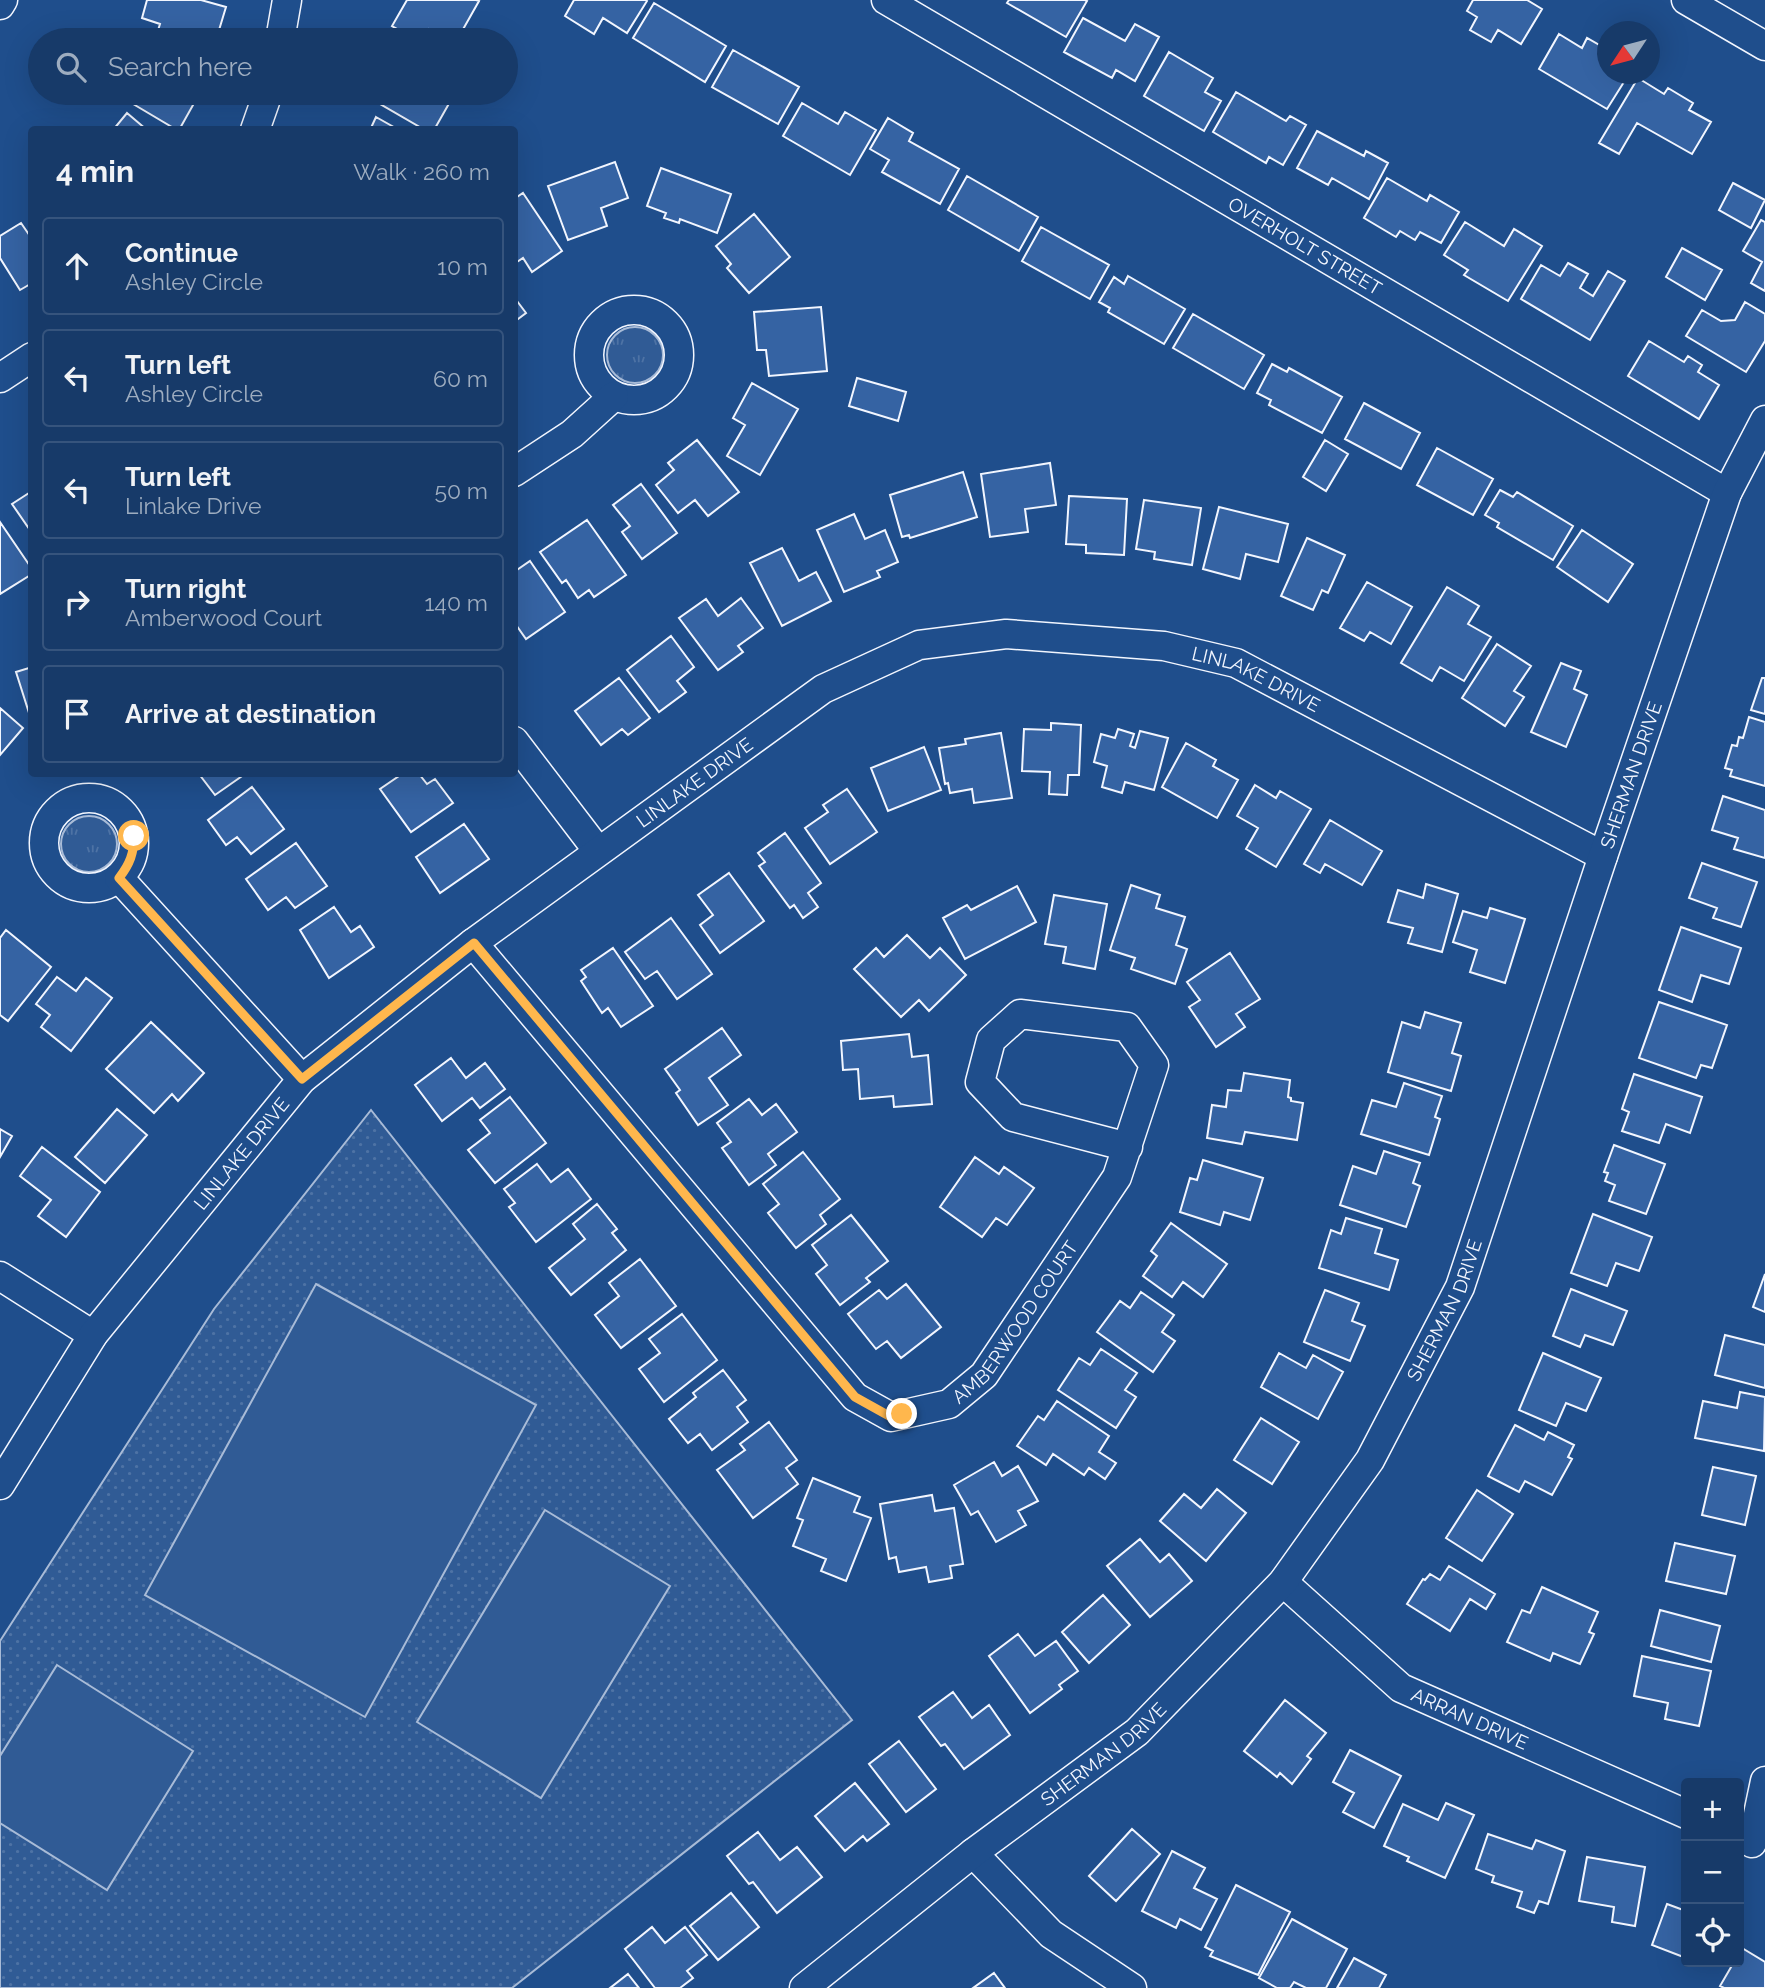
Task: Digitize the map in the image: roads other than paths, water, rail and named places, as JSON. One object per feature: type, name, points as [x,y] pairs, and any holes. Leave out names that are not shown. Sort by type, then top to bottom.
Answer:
[{"type":"street","points":[[0,5],[3,0]]},
{"type":"street","points":[[282,28],[287,0]]},
{"type":"street","name":"OVERHOLT STREET","points":[[886,0],[1727,493]]},
{"type":"street","points":[[1686,0],[1765,46]]},
{"type":"street","points":[[257,126],[264,105]]},
{"type":"street","points":[[0,378],[28,360]]},
{"type":"street","points":[[518,469],[572,434],[614,396]]},
{"type":"street","name":"SHERMAN DRIVE","points":[[804,1988],[973,1853],[1137,1732],[1283,1582],[1370,1460],[1460,1287],[1727,493],[1765,420]]},
{"type":"street","name":"LINLAKE DRIVE","points":[[0,1485],[93,1335],[302,1079],[474,943],[823,689],[919,645],[1006,634],[1164,646],[1236,663],[1603,856]]},
{"type":"street","points":[[518,746],[598,851]]},
{"type":"street","points":[[119,878],[302,1079]]},
{"type":"street","name":"AMBERWOOD COURT","points":[[474,943],[855,1397],[891,1417],[949,1404],[984,1375],[1117,1177],[1128,1147],[1154,1065],[1127,1027],[1020,1014],[991,1040],[980,1082],[1013,1117],[1128,1147]]},
{"type":"street","points":[[0,1276],[93,1335]]},
{"type":"street","name":"ARRAN DRIVE","points":[[1283,1582],[1401,1688],[1681,1812]]},
{"type":"street","points":[[1752,1846],[1765,1781]]},
{"type":"street","points":[[973,1853],[1051,1934],[1132,1988]]}]
